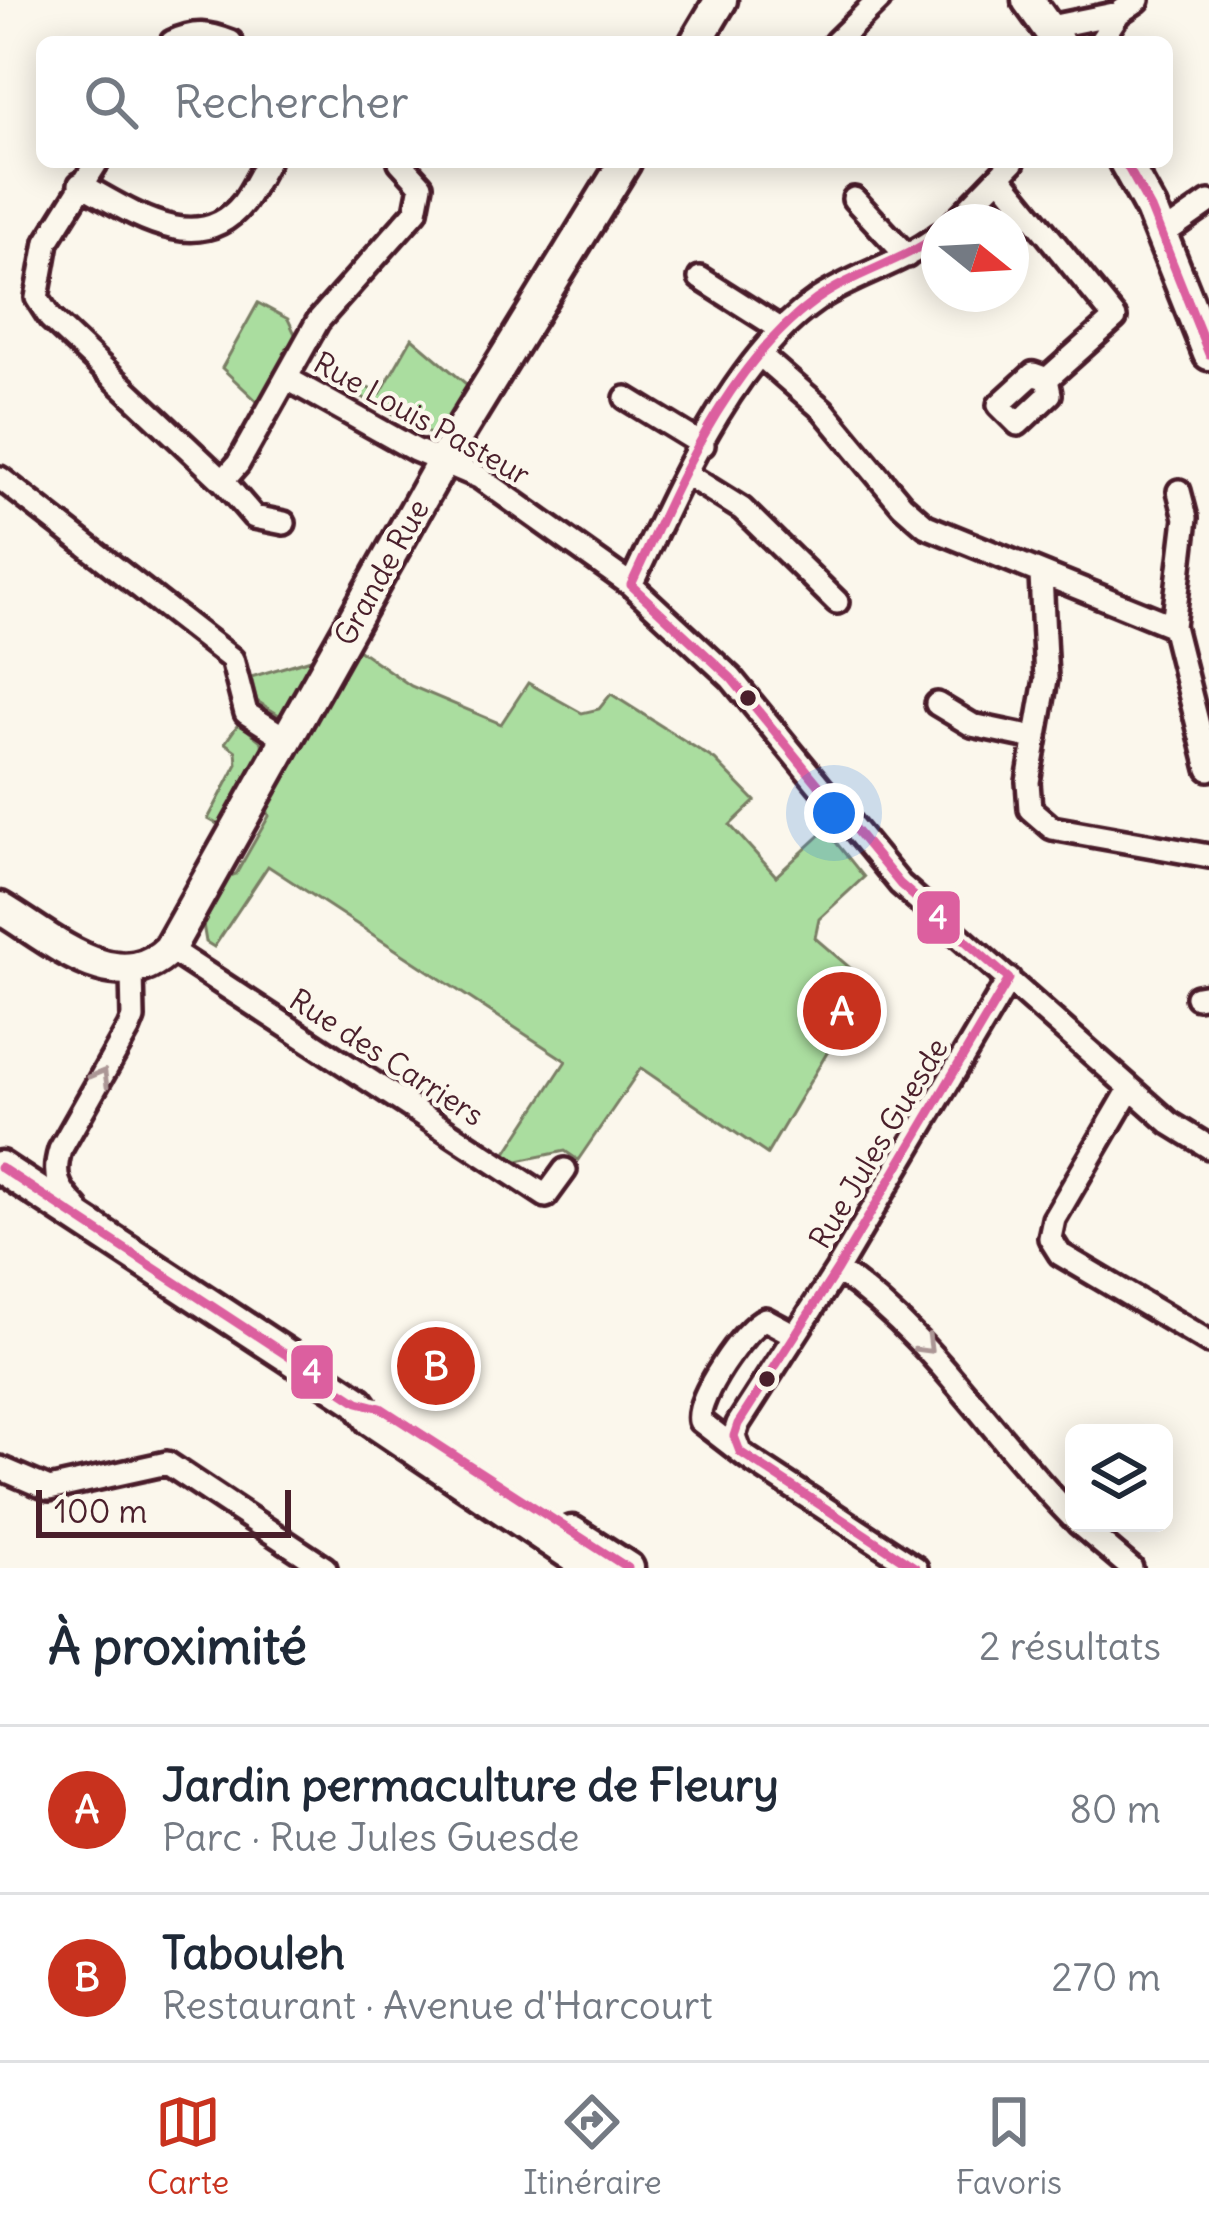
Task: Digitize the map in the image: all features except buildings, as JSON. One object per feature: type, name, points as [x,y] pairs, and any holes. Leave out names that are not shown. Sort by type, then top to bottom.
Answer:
[{"type":"street","points":[[700,36],[721,0]]},
{"type":"street","points":[[842,36],[879,0]]},
{"type":"street","points":[[1028,0],[1054,36],[1060,25],[1129,7]]},
{"type":"street","points":[[1105,36],[1129,7]]},
{"type":"street","points":[[185,36],[215,36]]},
{"type":"street","points":[[92,168],[46,242],[37,298],[50,318],[223,481],[254,517],[284,523]]},
{"type":"street","points":[[80,184],[155,224],[201,230],[243,203],[263,168]]},
{"type":"street","points":[[223,481],[238,464],[318,321],[416,211],[421,185],[405,168]]},
{"type":"street","name":"Grande Rue","points":[[133,972],[170,949],[443,461],[621,168]]},
{"type":"street","points":[[1128,168],[1162,235],[1209,354]]},
{"type":"street","points":[[974,204],[1007,170],[1115,318],[1047,379]]},
{"type":"street","points":[[854,199],[907,256]]},
{"type":"street","points":[[1162,235],[1209,202]]},
{"type":"street","points":[[631,585],[686,474],[760,355],[782,330],[836,289],[921,247]]},
{"type":"street","points":[[700,278],[782,330]]},
{"type":"street","points":[[760,355],[823,410],[913,517],[969,546],[1173,626]]},
{"type":"street","name":"Rue Louis Pasteur","points":[[286,377],[479,477],[631,585],[731,678],[900,884],[1170,1124],[1209,1147]]},
{"type":"street","points":[[626,398],[703,445]]},
{"type":"street","points":[[686,474],[742,509],[837,602]]},
{"type":"street","points":[[0,478],[232,659],[246,713],[287,739]]},
{"type":"street","points":[[1179,491],[1186,518],[1173,626],[1208,764]]},
{"type":"street","points":[[1041,575],[1046,679],[1034,738],[1030,809],[1042,824],[1209,856]]},
{"type":"street","points":[[937,704],[972,725],[1034,738]]},
{"type":"street","points":[[0,908],[93,963],[133,972],[129,1028],[60,1150],[55,1178],[101,1232]]},
{"type":"street","name":"Rue des Carriers","points":[[170,949],[546,1196],[565,1170]]},
{"type":"street","name":"Rue Jules Guesde","points":[[740,1452],[734,1436],[738,1424],[837,1270],[1009,980]]},
{"type":"street","points":[[1130,1088],[1054,1219],[1050,1238],[1060,1254],[1209,1342]]},
{"type":"street","points":[[0,1167],[358,1402],[381,1408],[628,1568]]},
{"type":"street","points":[[837,1270],[933,1352],[1065,1509]]},
{"type":"street","points":[[795,1335],[776,1322],[758,1322],[699,1405],[706,1430],[916,1568]]},
{"type":"street","points":[[358,1402],[371,1420],[591,1568]]},
{"type":"street","points":[[0,1468],[49,1489],[167,1463],[325,1568]]},
{"type":"street","points":[[1089,1532],[1131,1568]]},
{"type":"green space","points":[[258,303],[288,319],[296,336],[259,403],[222,368]]},
{"type":"green space","points":[[412,338],[471,388],[442,435],[432,435],[329,379],[320,364],[380,394]]},
{"type":"green space","points":[[355,647],[411,686],[501,724],[528,683],[582,713],[599,709],[611,694],[715,760],[755,801],[730,825],[776,876],[826,830],[864,877],[819,919],[815,938],[883,996],[857,1040],[840,1031],[767,1154],[641,1068],[578,1160],[565,1151],[513,1162],[504,1156],[566,1061],[268,866],[214,947],[206,942],[202,918],[227,877],[236,874],[269,816],[266,805]]},
{"type":"green space","points":[[311,659],[316,662],[288,711],[279,715],[257,701],[251,677]]},
{"type":"green space","points":[[239,723],[262,742],[263,753],[219,825],[208,819],[237,764],[236,751],[225,743]]},
{"type":"transit line","name":"4","points":[[1128,168],[1151,209],[1209,354]]},
{"type":"transit line","name":"4","points":[[631,585],[707,430],[755,359],[816,300],[921,246]]},
{"type":"transit line","name":"4","points":[[631,585],[731,678],[900,884],[1009,979]]},
{"type":"transit line","name":"4","points":[[740,1452],[734,1436],[738,1424],[837,1270],[1009,979]]},
{"type":"transit line","name":"4","points":[[0,1167],[358,1402],[381,1408],[628,1568]]},
{"type":"transit line","name":"4","points":[[740,1452],[916,1568]]},
{"type":"place","name":"Jardin permaculture de Fleury","points":[[842,1011]]},
{"type":"place","name":"Tabouleh","points":[[436,1366]]}]
